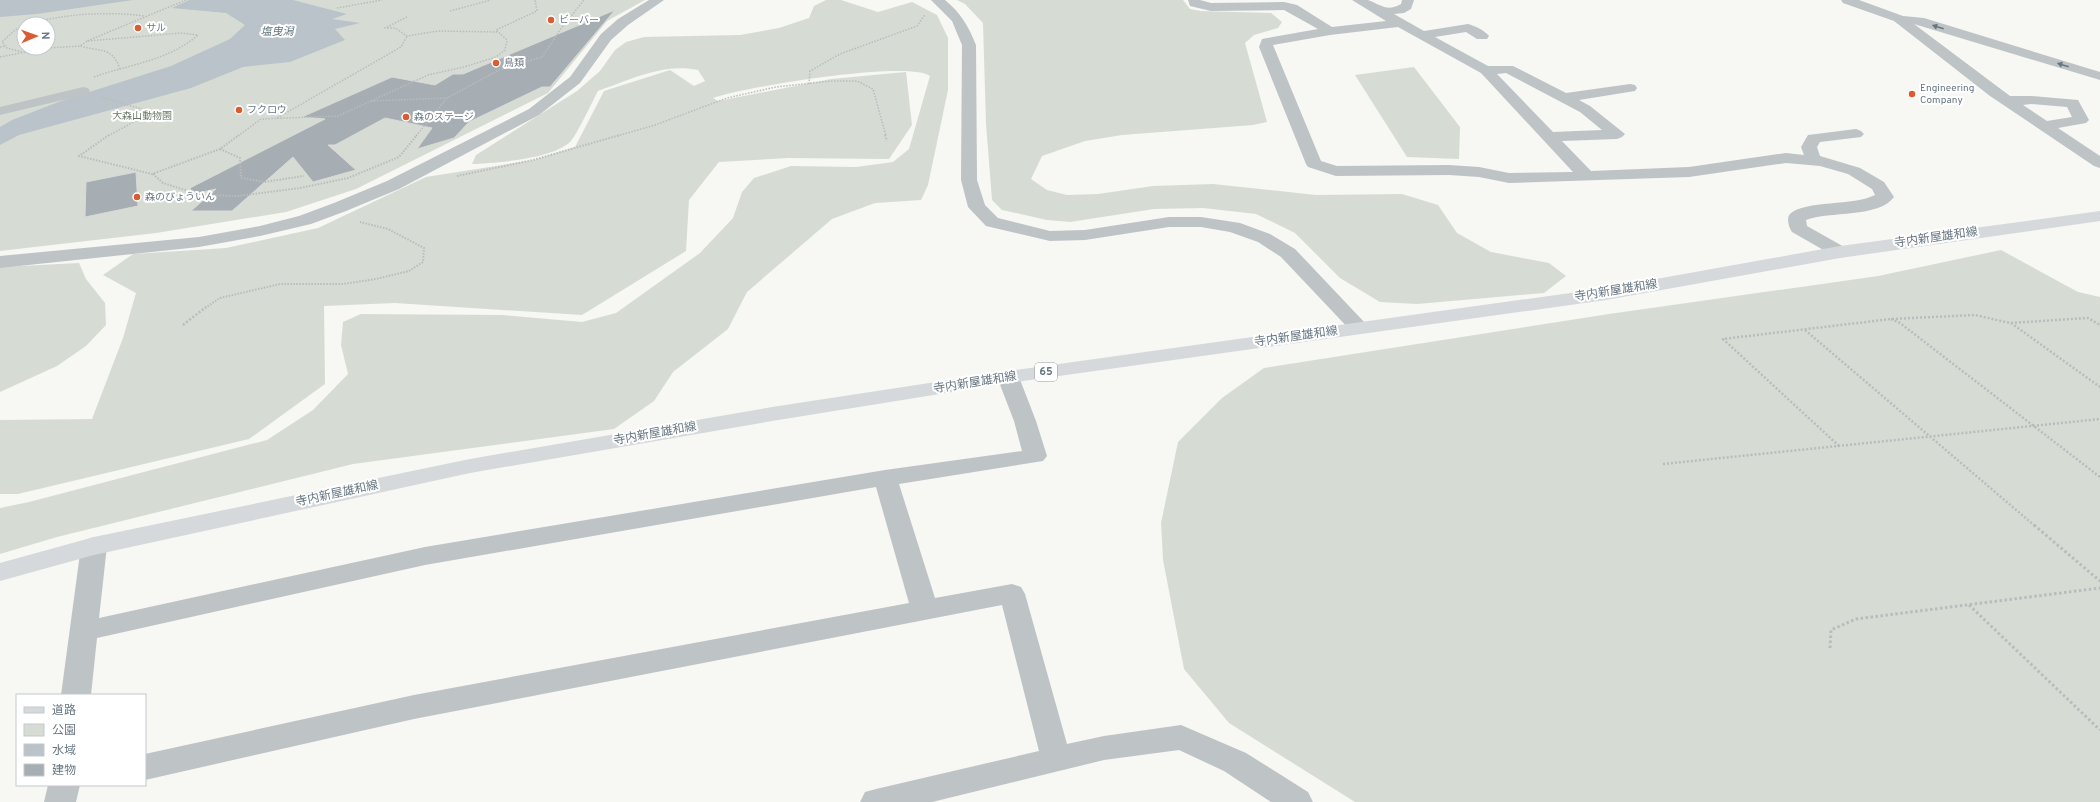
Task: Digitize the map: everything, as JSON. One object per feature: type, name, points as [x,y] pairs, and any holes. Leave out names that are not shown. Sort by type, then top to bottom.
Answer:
[{"type":"main road","name":"寺内新屋雄和線","points":[[0,572],[94,546],[470,466],[772,414],[1008,378],[1606,294],[1840,252],[2025,225],[2100,216]]},
{"type":"street","points":[[0,262],[199,242],[260,231],[322,214],[393,186],[534,112],[560,94],[575,80],[606,37],[623,22],[658,0]]},
{"type":"street","points":[[937,0],[949,9],[962,25],[969,44],[969,180],[977,207],[992,222],[1050,236],[1085,235],[1168,222],[1201,222],[1234,227],[1264,238],[1288,253],[1359,328]]},
{"type":"street","points":[[1194,0],[1194,3],[1211,7],[1284,6],[1293,8],[1330,31]]},
{"type":"street","points":[[1358,0],[1486,70],[1586,176]]},
{"type":"street","points":[[1380,12],[1400,10],[1407,6],[1408,0]]},
{"type":"street","points":[[1847,0],[1898,18],[1919,21],[2100,76]]},
{"type":"street","points":[[1898,18],[2007,101],[2100,163]]},
{"type":"street","points":[[1398,23],[1330,31],[1276,39],[1267,42],[1266,47],[1314,164],[1336,171],[1449,170],[1479,172],[1509,178],[1689,172],[1786,158],[1814,161],[1854,172],[1878,186],[1885,197],[1875,204],[1809,210],[1796,217],[1798,228],[1840,252]]},
{"type":"street","points":[[1421,35],[1468,28],[1482,36]]},
{"type":"street","points":[[1486,70],[1508,69],[1585,109],[1617,134],[1548,137]]},
{"type":"street","points":[[1564,98],[1630,88]]},
{"type":"street","points":[[0,111],[84,92]]},
{"type":"street","points":[[2007,101],[2031,100],[2073,103],[2081,120],[2044,126]]},
{"type":"street","points":[[1814,161],[1809,147],[1814,138],[1856,134]]},
{"type":"street","points":[[84,631],[425,556],[885,478],[1035,456],[1025,421],[1008,378]]},
{"type":"street","points":[[885,478],[925,610]]},
{"type":"street","points":[[76,694],[94,546]]},
{"type":"street","points":[[146,767],[414,707],[1012,594],[1056,759]]},
{"type":"street","points":[[876,802],[1104,748],[1181,737],[1235,762],[1298,802]]},
{"type":"street","points":[[60,802],[64,786]]},
{"type":"path","points":[[80,46],[87,41],[186,0]]},
{"type":"path","points":[[337,8],[382,0]]},
{"type":"path","points":[[450,11],[491,0]]},
{"type":"path","points":[[152,174],[220,149],[261,119],[338,116],[428,76],[496,57],[505,50],[507,40],[496,30],[537,11],[535,0]]},
{"type":"path","points":[[87,41],[182,33],[198,35],[188,46],[153,62],[120,69],[94,77],[82,89],[84,92],[148,111],[148,114],[102,139],[79,156],[152,174],[163,183],[201,195],[238,196],[300,188],[348,178],[399,157],[447,98],[499,70],[542,57],[560,30],[584,0]]},
{"type":"path","points":[[808,84],[810,71],[840,54],[917,26],[924,16],[922,9]]},
{"type":"path","points":[[56,17],[90,13],[125,13],[145,16]]},
{"type":"path","points":[[407,17],[385,28],[395,28],[407,36],[438,31],[499,32]]},
{"type":"path","points":[[4,46],[2,42],[16,29]]},
{"type":"path","points":[[276,118],[401,47],[407,36]]},
{"type":"path","points":[[0,47],[4,46],[16,50]]},
{"type":"path","points":[[56,47],[80,46],[109,50],[114,54],[120,69]]},
{"type":"path","points":[[0,57],[16,53]]},
{"type":"path","points":[[452,177],[533,160],[655,125],[727,98],[776,88],[808,84],[857,81],[873,89],[887,141]]},
{"type":"path","points":[[370,101],[447,98]]},
{"type":"path","points":[[220,149],[226,154],[236,155],[240,158],[241,178],[252,182],[272,182],[304,176]]},
{"type":"path","points":[[183,325],[195,314],[220,298],[280,284],[343,284],[376,279],[408,271],[423,262],[424,248],[388,229],[322,214]]},
{"type":"path","points":[[1839,446],[1723,339],[1891,319],[1975,315],[2010,323],[2088,318],[2100,325]]},
{"type":"path","points":[[1891,319],[1900,323],[2100,477]]},
{"type":"path","points":[[2010,323],[2100,387]]},
{"type":"path","points":[[1805,329],[2100,581]]},
{"type":"path","points":[[1663,464],[2100,419]]},
{"type":"path","points":[[1830,648],[1831,630],[1856,619],[2100,588]]},
{"type":"path","points":[[1969,605],[2100,730]]},
{"type":"green space","name":"大森山動物園","points":[[0,0],[645,0],[607,21],[548,93],[356,189],[286,212],[156,233],[0,251]]},
{"type":"green space","points":[[826,0],[841,0],[878,12],[912,2],[937,15],[948,38],[948,90],[928,185],[921,200],[875,203],[832,219],[747,292],[728,329],[673,372],[654,401],[614,429],[353,464],[57,537],[0,554],[0,508],[29,502],[267,440],[313,410],[348,374],[341,345],[343,322],[361,314],[502,315],[582,322],[616,313],[700,253],[733,218],[742,192],[754,178],[791,166],[856,167],[893,162],[909,149],[930,76],[916,72],[891,71],[860,73],[789,82],[730,93],[713,98],[718,101],[831,79],[906,72],[912,125],[889,159],[788,158],[719,162],[689,200],[686,251],[582,315],[395,303],[324,306],[325,384],[249,439],[18,494],[0,494],[0,420],[92,419],[123,338],[136,293],[103,275],[133,254],[226,248],[318,228],[426,177],[534,160],[575,147],[604,91],[670,70],[694,86],[705,81],[698,70],[685,68],[659,71],[634,78],[598,91],[573,138],[562,148],[523,159],[495,163],[472,164],[476,155],[577,91],[600,71],[615,50],[626,42],[644,37],[740,35],[779,28],[809,18],[814,6]]},
{"type":"green space","points":[[957,0],[1183,0],[1190,9],[1201,11],[1271,13],[1282,22],[1278,28],[1254,35],[1245,43],[1267,122],[1253,125],[1122,135],[1085,141],[1042,156],[1031,179],[1047,190],[1067,195],[1098,194],[1153,186],[1213,184],[1316,195],[1402,194],[1438,205],[1457,233],[1491,252],[1549,263],[1566,276],[1544,293],[1417,304],[1380,302],[1340,278],[1295,233],[1256,214],[1203,208],[1154,209],[1070,222],[1047,220],[1002,210],[992,200],[986,124],[983,23],[965,4]]},
{"type":"green space","points":[[1414,67],[1460,127],[1459,159],[1407,157],[1355,75]]},
{"type":"green space","points":[[2001,250],[2078,292],[2100,297],[2100,802],[1355,802],[1229,723],[1184,669],[1163,560],[1161,523],[1178,442],[1222,398],[1264,368],[1609,314],[1878,276]]},
{"type":"green space","points":[[79,263],[86,279],[105,303],[106,325],[86,346],[57,366],[0,392],[0,267]]},
{"type":"water","points":[[0,0],[133,0],[37,14],[0,17]]},
{"type":"water","name":"塩曳潟","points":[[189,0],[293,0],[347,14],[332,19],[360,23],[335,29],[345,40],[290,62],[243,67],[191,88],[19,135],[0,145],[0,127],[12,120],[61,101],[171,66],[230,39],[245,25],[226,13],[172,8]]},
{"type":"building","points":[[615,10],[550,87],[542,87],[469,122],[454,138],[417,149],[432,128],[385,118],[335,145],[328,145],[356,170],[313,182],[293,157],[232,211],[191,211],[216,189],[193,194],[190,188],[325,119],[302,117],[392,77],[435,85],[453,74],[463,74]]},
{"type":"building","name":"森のびょういん","points":[[136,172],[138,206],[85,217],[86,182]]},
{"type":"place","name":"ビーバー","points":[[551,20]]},
{"type":"place","name":"サル","points":[[138,28]]},
{"type":"place","name":"鳥類","points":[[496,63]]},
{"type":"place","name":"Engineering Company","points":[[1912,94]]},
{"type":"place","name":"フクロウ","points":[[239,110]]},
{"type":"place","name":"森のステージ","points":[[406,117]]},
{"type":"place","name":"森のびょういん","points":[[137,197]]}]
